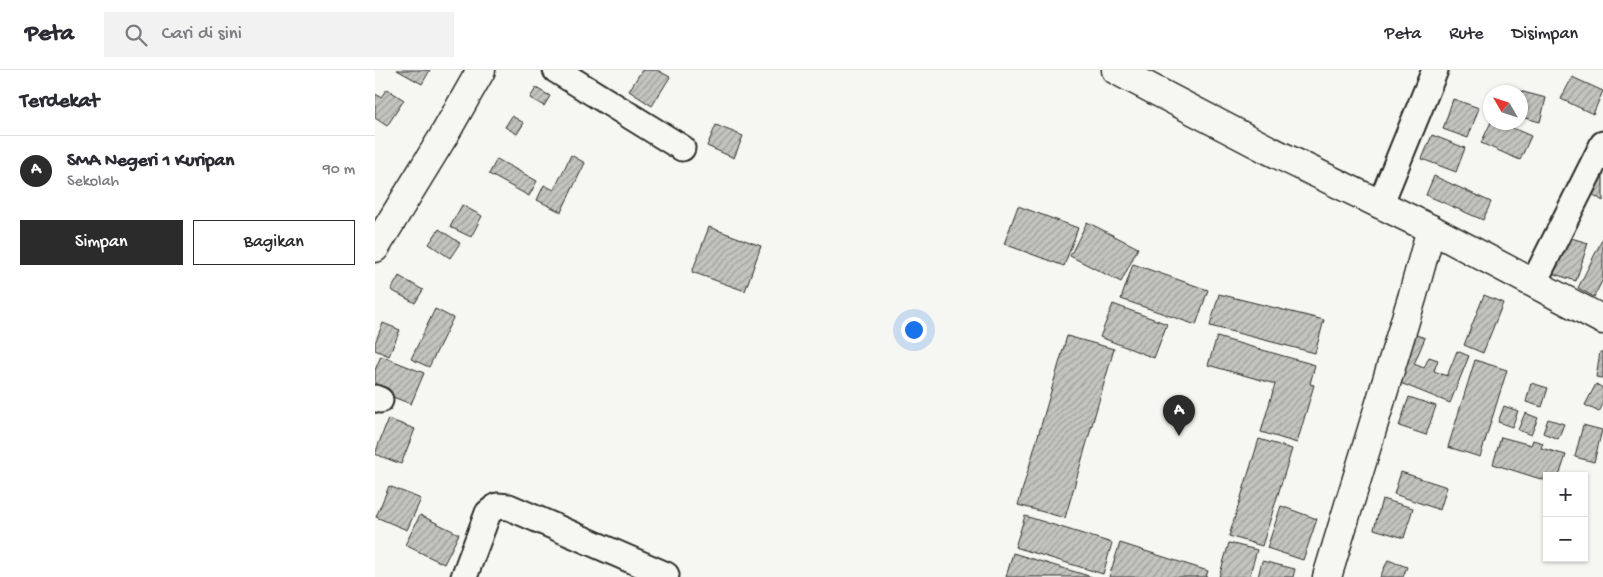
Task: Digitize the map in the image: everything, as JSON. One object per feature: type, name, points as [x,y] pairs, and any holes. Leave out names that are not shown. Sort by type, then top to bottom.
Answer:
[{"type":"street","points":[[375,248],[443,138],[481,70]]},
{"type":"street","points":[[556,70],[682,148]]},
{"type":"street","points":[[1116,70],[1269,150],[1431,229],[1603,320]]},
{"type":"street","points":[[1391,210],[1435,70]]},
{"type":"street","points":[[1534,282],[1603,144]]},
{"type":"street","points":[[1327,577],[1412,298],[1431,229]]},
{"type":"street","points":[[464,577],[488,513],[497,506],[509,507],[666,575]]},
{"type":"building","points":[[397,70],[430,70],[422,84]]},
{"type":"building","points":[[642,70],[657,70],[670,77],[652,106],[629,91]]},
{"type":"building","points":[[1572,77],[1603,91],[1593,114],[1561,99]]},
{"type":"building","points":[[536,88],[550,96],[544,106],[530,98]]},
{"type":"building","points":[[387,89],[404,100],[387,126],[375,118],[375,94],[381,97]]},
{"type":"building","points":[[1528,93],[1546,98],[1540,122],[1528,119]]},
{"type":"building","points":[[1453,99],[1479,108],[1468,138],[1443,129]]},
{"type":"building","points":[[512,116],[524,123],[517,134],[505,127]]},
{"type":"building","points":[[716,125],[743,136],[734,158],[707,146]]},
{"type":"building","points":[[1487,130],[1517,130],[1531,136],[1520,160],[1481,143]]},
{"type":"building","points":[[1432,135],[1465,148],[1456,172],[1422,159]]},
{"type":"building","points":[[571,155],[585,163],[561,212],[537,200],[544,185],[554,190]]},
{"type":"building","points":[[497,159],[537,181],[529,196],[489,174]]},
{"type":"building","points":[[1596,170],[1603,174],[1603,201],[1584,189]]},
{"type":"building","points":[[1434,176],[1491,202],[1483,220],[1426,195]]},
{"type":"building","points":[[462,205],[482,216],[471,237],[450,227]]},
{"type":"building","points":[[1018,206],[1078,228],[1064,266],[1004,244]]},
{"type":"building","points":[[1087,222],[1138,248],[1121,282],[1070,256]]},
{"type":"building","points":[[709,227],[761,246],[745,291],[692,272]]},
{"type":"building","points":[[439,229],[460,243],[450,258],[429,244]]},
{"type":"building","points":[[1561,235],[1588,243],[1576,281],[1548,272]]},
{"type":"building","points":[[1603,238],[1603,279],[1594,297],[1578,288]]},
{"type":"building","points":[[1133,264],[1208,290],[1196,325],[1121,299]]},
{"type":"building","points":[[399,276],[423,290],[415,303],[391,290]]},
{"type":"building","points":[[1219,294],[1324,320],[1315,353],[1210,326]]},
{"type":"building","points":[[1484,295],[1503,303],[1483,353],[1464,345]]},
{"type":"building","points":[[1113,304],[1167,324],[1154,358],[1100,337]]},
{"type":"building","points":[[435,309],[453,318],[429,367],[411,359]]},
{"type":"building","points":[[383,323],[400,330],[389,356],[375,350],[375,343]]},
{"type":"building","points":[[1411,333],[1425,338],[1414,364],[1424,368],[1429,357],[1438,360],[1434,371],[1447,376],[1457,351],[1469,356],[1450,403],[1393,380]]},
{"type":"building","points":[[1067,336],[1114,349],[1065,518],[1018,505]]},
{"type":"building","points":[[1217,337],[1315,365],[1310,384],[1314,385],[1297,443],[1261,432],[1275,384],[1208,365]]},
{"type":"building","points":[[1600,352],[1603,352],[1603,378],[1596,377]]},
{"type":"building","points":[[381,356],[424,373],[411,404],[375,390],[375,370]]},
{"type":"building","points":[[1475,360],[1507,370],[1480,457],[1448,447]]},
{"type":"building","points":[[1531,383],[1548,388],[1542,407],[1526,402]]},
{"type":"building","points":[[1596,384],[1603,388],[1603,404],[1599,412],[1585,405]]},
{"type":"building","points":[[1409,397],[1436,406],[1426,435],[1399,426]]},
{"type":"building","points":[[1504,406],[1518,411],[1512,427],[1498,422]]},
{"type":"building","points":[[1525,413],[1538,418],[1531,435],[1518,430]]},
{"type":"building","points":[[388,419],[415,429],[401,464],[375,454]]},
{"type":"building","points":[[1548,419],[1564,424],[1558,439],[1543,433]]},
{"type":"building","points":[[1583,425],[1602,430],[1594,462],[1575,457]]},
{"type":"building","points":[[1501,437],[1531,445],[1533,440],[1543,443],[1541,448],[1566,455],[1560,472],[1543,472],[1543,480],[1493,464]]},
{"type":"building","points":[[1259,439],[1292,449],[1262,546],[1229,536]]},
{"type":"building","points":[[1401,472],[1447,487],[1440,510],[1394,494]]},
{"type":"building","points":[[389,486],[421,499],[407,530],[376,517]]},
{"type":"building","points":[[1382,499],[1413,508],[1404,538],[1374,529]]},
{"type":"building","points":[[1281,506],[1317,519],[1303,560],[1267,548]]},
{"type":"building","points":[[420,515],[459,534],[444,564],[405,545]]},
{"type":"building","points":[[1025,516],[1112,543],[1103,574],[1015,547]]},
{"type":"building","points":[[1120,543],[1208,571],[1206,577],[1109,577]]},
{"type":"building","points":[[1229,543],[1257,550],[1249,577],[1219,577]]},
{"type":"building","points":[[1013,553],[1092,577],[1006,577]]},
{"type":"building","points":[[1388,560],[1407,567],[1403,577],[1380,577]]},
{"type":"building","points":[[1262,561],[1295,569],[1293,577],[1258,577]]},
{"type":"place","name":"SMA Negeri 1 Kuripan","points":[[1179,436]]}]
